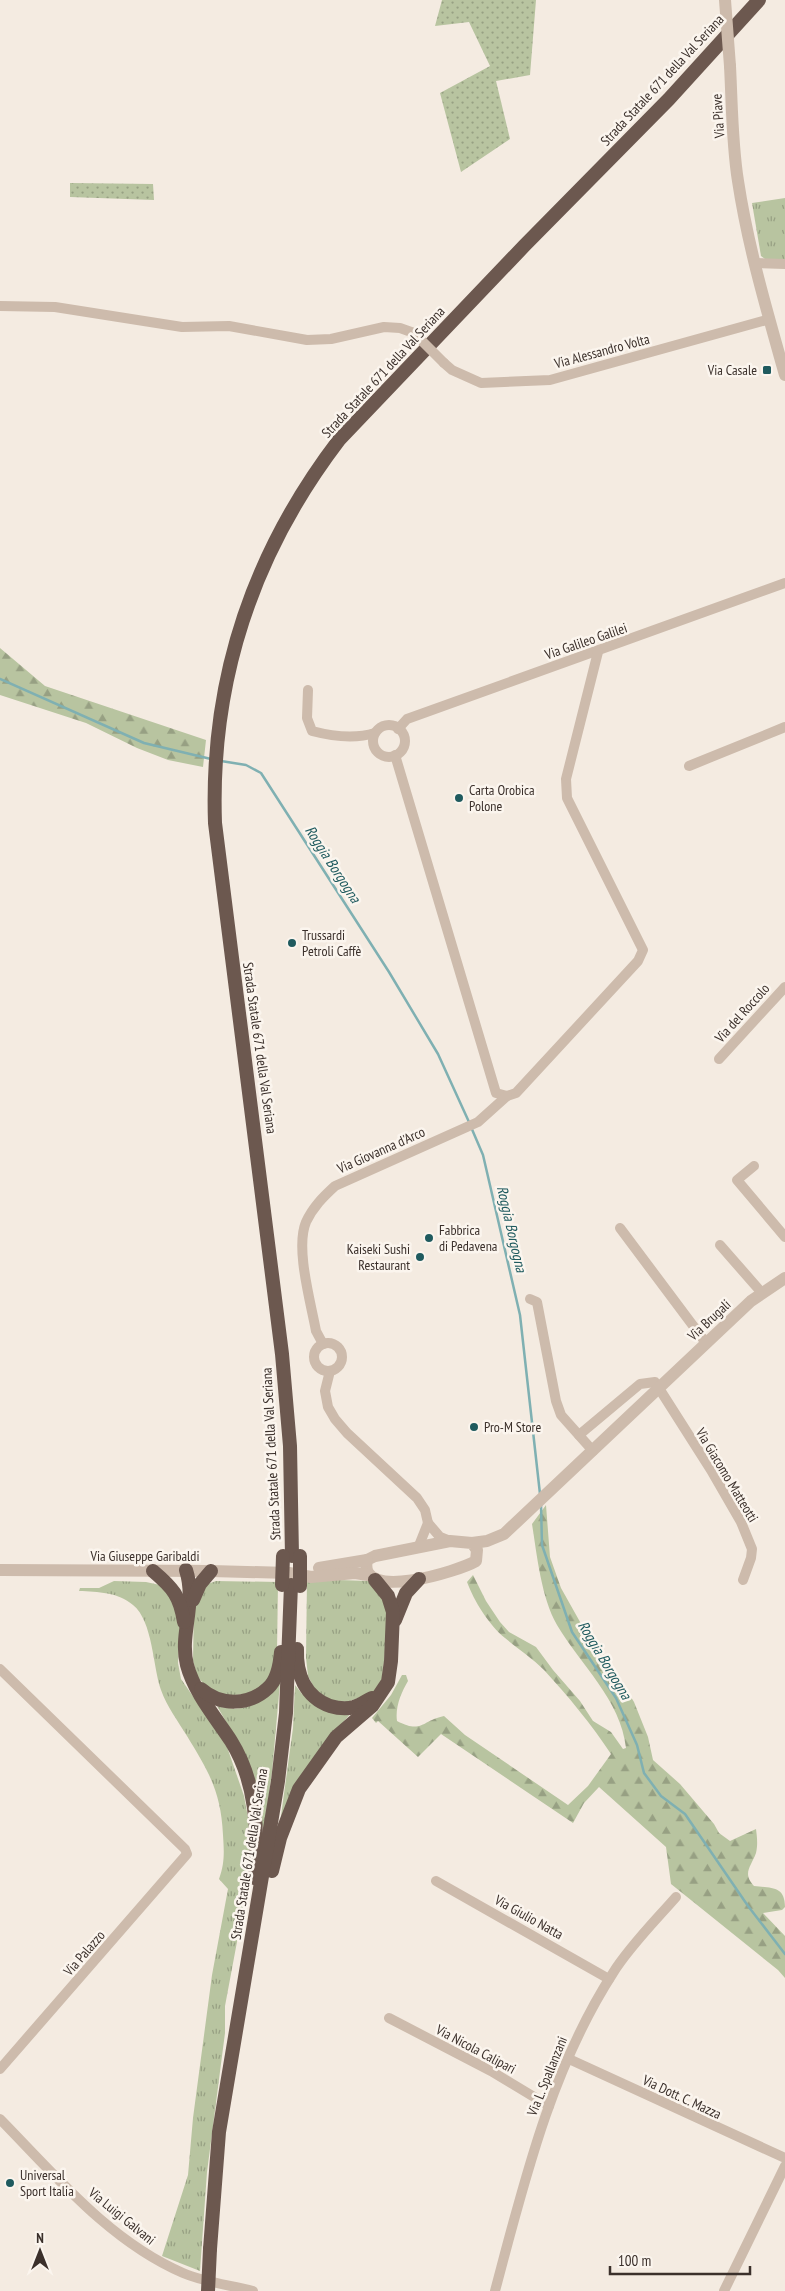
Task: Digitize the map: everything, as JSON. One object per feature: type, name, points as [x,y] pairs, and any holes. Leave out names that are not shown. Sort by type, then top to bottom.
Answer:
[{"type":"highway","name":"Strada Statale 671 della Val Seriana","points":[[208,2291],[220,2132],[278,1781],[286,1713],[292,1556],[291,1473],[282,1354],[222,886],[214,793],[216,743],[229,665],[251,593],[284,521],[319,466],[361,414],[669,99],[759,0]]},
{"type":"highway","points":[[186,1570],[178,1596],[186,1635],[187,1664],[194,1684],[232,1744],[245,1772],[256,1823],[255,1866],[239,2011]]},
{"type":"highway","points":[[186,1570],[190,1585],[191,1605],[186,1635]]},
{"type":"highway","points":[[153,1571],[178,1596]]},
{"type":"highway","points":[[191,1605],[200,1584],[211,1571]]},
{"type":"highway","points":[[239,2011],[280,1838],[300,1789],[336,1737],[372,1706],[388,1682],[393,1612],[388,1596],[371,1578]]},
{"type":"highway","points":[[393,1628],[396,1614],[406,1593],[419,1578]]},
{"type":"highway","points":[[194,1684],[207,1695],[221,1701],[238,1702],[255,1697],[269,1687],[276,1674],[281,1654],[291,1582]]},
{"type":"highway","points":[[291,1582],[296,1666],[301,1680],[310,1694],[322,1703],[352,1708],[379,1695]]},
{"type":"street","name":"Via Piave","points":[[725,0],[737,178],[754,263]]},
{"type":"street","points":[[785,264],[754,263],[785,375]]},
{"type":"street","name":"Via Alessandro Volta","points":[[0,306],[55,307],[182,326],[229,326],[307,340],[331,339],[384,328],[400,328],[414,333],[452,370],[481,383],[550,380],[770,319]]},
{"type":"street","name":"Via Galileo Galilei","points":[[398,729],[407,719],[785,584]]},
{"type":"street","name":"Via Giovanna d'Arco","points":[[323,1344],[316,1332],[301,1246],[306,1223],[319,1200],[335,1186],[478,1122],[507,1096],[516,1093],[638,961],[643,950],[568,798],[566,779],[598,652]]},
{"type":"street","points":[[308,690],[307,718],[312,731],[328,735],[367,736],[386,726],[398,729],[403,734],[403,749],[395,755],[383,756],[376,752],[373,743],[375,733]]},
{"type":"street","points":[[689,766],[785,727]]},
{"type":"street","points":[[395,755],[496,1093],[507,1096]]},
{"type":"street","name":"Via del Roccolo","points":[[719,1059],[785,987]]},
{"type":"street","points":[[754,1166],[737,1180],[785,1237]]},
{"type":"street","points":[[620,1228],[706,1343]]},
{"type":"street","points":[[720,1245],[762,1293]]},
{"type":"street","name":"Via Brugali","points":[[533,1508],[751,1301],[785,1278]]},
{"type":"street","points":[[530,1299],[537,1302],[556,1401],[561,1415],[593,1451]]},
{"type":"street","points":[[328,1343],[337,1346],[342,1354],[338,1367],[330,1371],[321,1370],[314,1363],[316,1349],[328,1343]]},
{"type":"street","points":[[330,1371],[325,1390],[328,1407],[335,1418],[347,1433],[417,1498],[425,1510],[428,1523],[440,1537],[450,1541]]},
{"type":"street","points":[[579,1435],[640,1384],[655,1382],[659,1388]]},
{"type":"street","name":"Via Giacomo Matteotti","points":[[659,1388],[711,1470],[740,1522],[752,1549],[751,1558],[743,1580]]},
{"type":"street","name":"Via Giuseppe Garibaldi","points":[[0,1570],[211,1571],[291,1582],[375,1556],[450,1541],[487,1541],[504,1534],[533,1508]]},
{"type":"street","points":[[418,1548],[428,1523]]},
{"type":"street","name":"Via Giuseppe Garibaldi","points":[[291,1582],[311,1576],[355,1573],[389,1582],[419,1578],[464,1567],[476,1561],[502,1540],[504,1534]]},
{"type":"street","points":[[472,1542],[477,1550],[476,1561]]},
{"type":"street","points":[[367,1560],[371,1578]]},
{"type":"street","name":"Via Palazzo","points":[[0,1669],[185,1849],[187,1854],[0,2069]]},
{"type":"street","name":"Via Giulio Natta","points":[[436,1881],[609,1979]]},
{"type":"street","name":"Via L. Spallanzani","points":[[495,2291],[518,2205],[549,2106],[569,2059],[609,1979],[676,1897]]},
{"type":"street","name":"Via Nicola Calipari","points":[[389,2018],[491,2071],[549,2106]]},
{"type":"street","name":"Via Dott. C. Mazza","points":[[569,2059],[785,2158]]},
{"type":"street","name":"Via Luigi Galvani","points":[[0,2119],[95,2216],[149,2256],[184,2274],[253,2291]]},
{"type":"street","points":[[724,2291],[785,2166]]},
{"type":"green space","points":[[442,0],[536,0],[530,75],[496,81],[510,139],[461,172],[440,93],[490,66],[469,22],[435,26]]},
{"type":"green space","points":[[70,183],[153,184],[154,200],[70,197]]},
{"type":"green space","points":[[785,198],[785,259],[765,259],[761,256],[752,203]]},
{"type":"green space","points":[[0,648],[45,686],[206,740],[203,767],[168,760],[137,748],[86,723],[0,695]]},
{"type":"green space","points":[[546,1505],[550,1557],[561,1588],[584,1629],[608,1660],[634,1702],[648,1737],[653,1760],[680,1784],[714,1824],[719,1833],[730,1841],[756,1829],[757,1850],[748,1874],[754,1886],[776,1889],[783,1895],[785,1907],[782,1910],[763,1913],[785,1936],[785,1978],[778,1970],[671,1884],[666,1847],[599,1787],[584,1803],[573,1823],[441,1734],[418,1757],[378,1721],[376,1723],[372,1718],[391,1695],[402,1675],[406,1675],[408,1681],[399,1700],[397,1721],[405,1725],[417,1726],[444,1716],[465,1735],[568,1805],[588,1786],[611,1754],[596,1732],[544,1670],[499,1633],[488,1620],[467,1582],[473,1575],[486,1601],[500,1622],[509,1632],[536,1647],[580,1701],[593,1721],[611,1732],[623,1749],[626,1748],[623,1731],[608,1698],[566,1640],[547,1602],[540,1576],[532,1524]]},
{"type":"green space","points":[[307,1579],[369,1581],[379,1588],[389,1617],[382,1679],[374,1692],[347,1702],[328,1700],[316,1691],[308,1676],[306,1658]]},
{"type":"green space","points":[[114,1581],[146,1582],[160,1585],[174,1599],[180,1626],[178,1663],[181,1679],[226,1744],[244,1796],[249,1823],[251,1858],[225,2006],[225,2033],[207,2172],[200,2271],[162,2256],[188,2175],[193,2118],[212,1975],[228,1889],[219,1879],[224,1857],[222,1820],[217,1794],[208,1772],[163,1696],[158,1681],[149,1633],[140,1612],[121,1597],[100,1592],[79,1591],[80,1588],[99,1588]]},
{"type":"green space","points":[[216,1581],[278,1582],[277,1653],[270,1679],[252,1693],[227,1696],[207,1688],[197,1676],[193,1660],[194,1606],[205,1585]]},
{"type":"green space","points":[[280,1683],[272,1772],[264,1831],[232,1732],[217,1706],[237,1708],[252,1705],[266,1696]]},
{"type":"green space","points":[[295,1685],[302,1694],[352,1712],[331,1736],[280,1823],[293,1728]]},
{"type":"waterway","name":"Roggia Borgogna","points":[[0,679],[144,743],[211,759]]},
{"type":"waterway","name":"Roggia Borgogna","points":[[221,761],[246,765],[261,773],[389,972],[438,1054],[469,1122]]},
{"type":"waterway","name":"Roggia Borgogna","points":[[471,1127],[483,1155],[520,1315],[540,1494]]},
{"type":"waterway","name":"Roggia Borgogna","points":[[541,1504],[542,1545],[572,1632],[616,1698],[637,1745],[644,1773],[661,1796],[685,1814],[748,1906],[785,1954]]},
{"type":"place","name":"Via Casale","points":[[767,370]]},
{"type":"place","name":"Carta Orobica Polone","points":[[459,798]]},
{"type":"place","name":"Trussardi Petroli Caffè","points":[[292,943]]},
{"type":"place","name":"Fabbrica di Pedavena","points":[[429,1238]]},
{"type":"place","name":"Kaiseki Sushi Restaurant","points":[[420,1257]]},
{"type":"place","name":"Pro-M Store","points":[[474,1427]]},
{"type":"place","name":"Universal Sport Italia","points":[[10,2183]]}]
